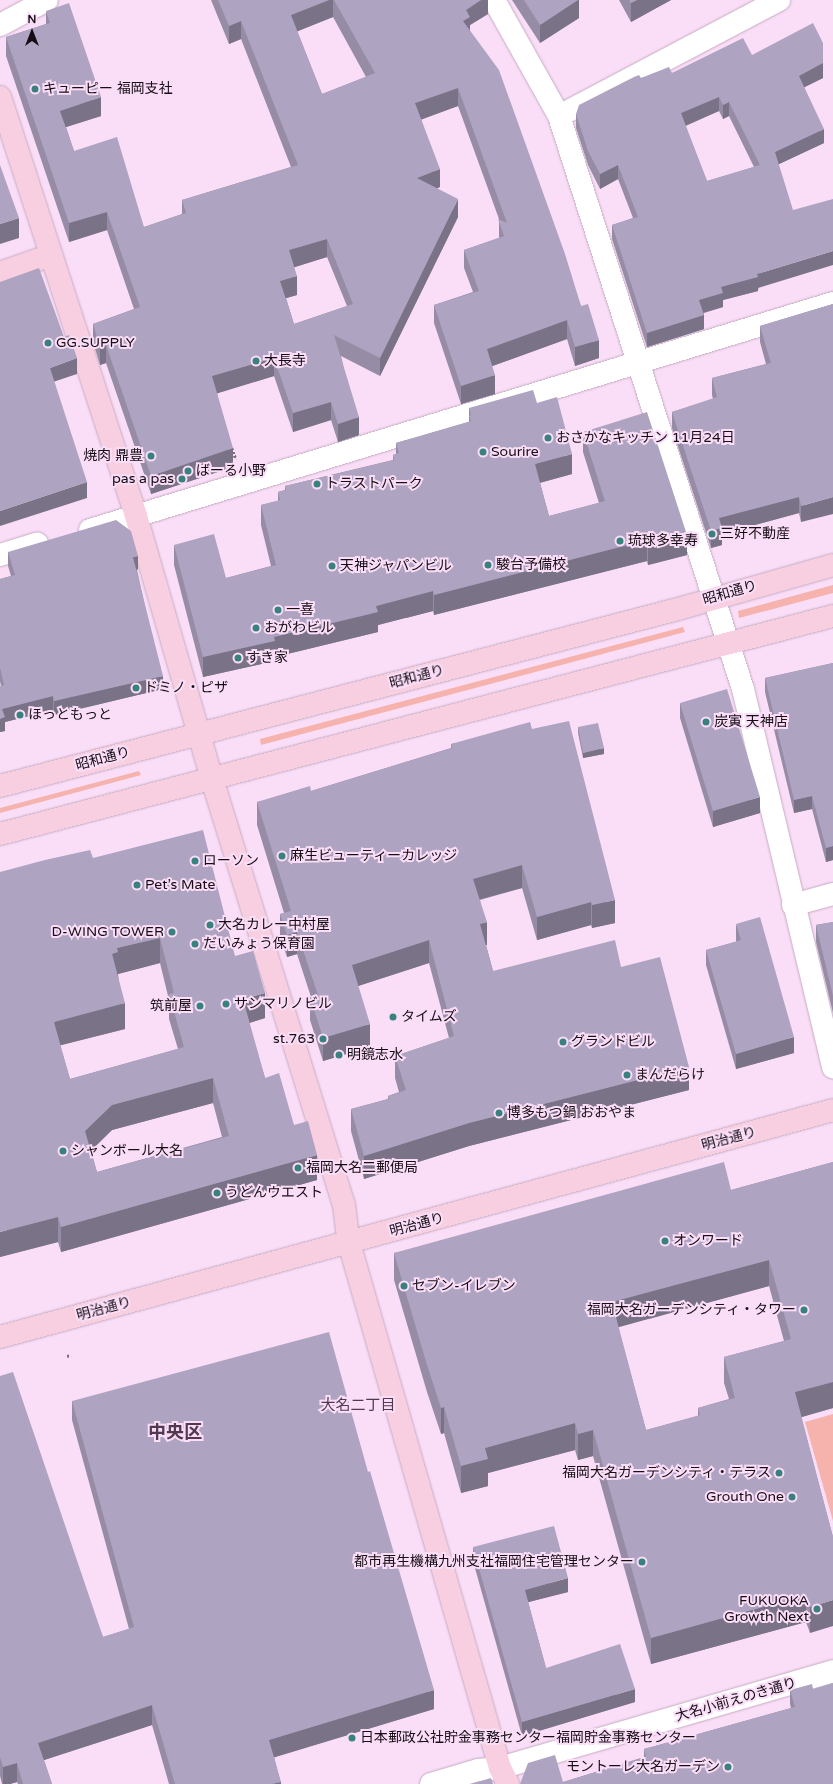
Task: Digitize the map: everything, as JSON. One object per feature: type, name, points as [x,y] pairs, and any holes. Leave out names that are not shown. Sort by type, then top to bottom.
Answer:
[{"type":"street","points":[[0,25],[47,0]]},
{"type":"street","points":[[494,0],[558,116],[743,688],[793,905],[833,1067]]},
{"type":"street","points":[[558,116],[778,0]]},
{"type":"street","points":[[0,97],[136,516],[212,779],[344,1205],[349,1243],[504,1776]]},
{"type":"street","points":[[0,273],[51,255]]},
{"type":"street","points":[[0,555],[244,484],[833,303]]},
{"type":"street","name":"昭和通り","points":[[0,786],[833,565]]},
{"type":"street","points":[[0,834],[833,616]]},
{"type":"street","points":[[793,905],[833,894]]},
{"type":"street","name":"明治通り","points":[[0,1337],[833,1110]]},
{"type":"street","name":"大名小前えのき通り","points":[[431,1784],[478,1770],[504,1776],[833,1672]]},
{"type":"path","points":[[230,441],[244,484]]},
{"type":"path","points":[[67,1356],[71,1355]]},
{"type":"shaded area","points":[[833,585],[833,593],[739,618],[738,611]]},
{"type":"shaded area","points":[[683,627],[685,632],[261,745],[260,739]]},
{"type":"shaded area","points":[[139,771],[141,775],[0,813],[0,808]]},
{"type":"shaded area","points":[[833,1414],[833,1521],[805,1422]]},
{"type":"building","points":[[218,0],[329,0],[291,15],[322,94],[375,73],[334,0],[481,0],[466,10],[470,17],[463,21],[499,70],[565,254],[581,306],[588,304],[599,340],[575,347],[567,320],[487,349],[495,375],[461,386],[434,305],[479,291],[464,250],[504,236],[498,219],[507,223],[458,88],[415,103],[440,169],[417,178],[458,199],[380,358],[334,335],[359,417],[338,424],[331,402],[293,413],[274,358],[212,376],[233,448],[151,476],[106,345],[100,347],[93,324],[140,307],[107,212],[69,223],[6,37],[50,23],[46,11],[69,3],[101,97],[60,111],[74,151],[117,137],[144,227],[186,213],[182,200],[298,165],[241,21],[229,26]],"holes":[[[327,239],[353,304],[294,324],[280,281],[297,276],[289,250]]]},
{"type":"building","points":[[524,0],[578,0],[540,25]]},
{"type":"building","points":[[629,0],[637,0],[631,3]]},
{"type":"building","points":[[813,23],[823,43],[823,63],[799,76],[824,129],[775,152],[793,210],[833,199],[833,251],[757,274],[758,277],[721,287],[723,293],[699,300],[704,315],[647,333],[612,225],[638,217],[618,165],[600,174],[588,151],[576,114],[579,105],[639,75],[641,78],[669,67],[672,73],[743,38],[752,55]],"holes":[[[719,97],[723,105],[729,102],[760,165],[707,181],[681,113]]]},
{"type":"building","points":[[0,165],[19,218],[0,224]]},
{"type":"building","points":[[39,268],[64,337],[69,335],[77,358],[50,368],[87,482],[0,511],[0,282]]},
{"type":"building","points":[[833,304],[833,497],[801,506],[799,497],[719,518],[722,528],[711,531],[672,412],[717,397],[712,378],[771,363],[760,326]]},
{"type":"building","points":[[533,390],[537,403],[557,397],[572,454],[535,464],[549,516],[605,501],[583,432],[647,412],[687,535],[648,545],[647,540],[434,595],[433,591],[376,606],[378,612],[274,637],[275,641],[203,657],[174,545],[214,534],[226,578],[276,565],[261,505],[280,500],[278,492],[286,490],[285,486],[394,460],[393,455],[399,453],[396,443],[471,421],[469,416],[471,415],[469,408]]},
{"type":"building","points":[[116,520],[131,531],[138,556],[133,557],[163,676],[54,701],[53,696],[2,709],[5,717],[0,719],[0,686],[4,685],[0,668],[0,579],[15,575],[8,552]]},
{"type":"building","points":[[833,663],[833,846],[826,848],[812,796],[794,800],[765,678]]},
{"type":"building","points":[[727,689],[760,797],[713,811],[680,703]]},
{"type":"building","points":[[569,721],[615,900],[592,905],[591,902],[537,917],[522,865],[473,879],[487,922],[480,924],[493,971],[615,940],[621,967],[660,957],[689,1067],[469,1123],[364,1156],[351,1109],[389,1099],[388,1096],[406,1090],[395,1056],[454,1036],[429,940],[352,965],[370,1024],[323,1038],[310,997],[318,995],[297,932],[287,935],[280,914],[291,911],[257,802],[310,786],[311,791],[452,748],[451,744],[530,722],[532,729]]},
{"type":"building","points":[[598,723],[604,748],[583,753],[578,727]]},
{"type":"building","points":[[203,830],[235,956],[253,951],[265,993],[243,999],[265,1078],[279,1073],[294,1125],[308,1121],[317,1155],[61,1227],[58,1217],[0,1232],[0,872],[90,850],[93,858]],"holes":[[[160,938],[174,993],[169,994],[184,1047],[70,1079],[54,1022],[125,1003],[112,954],[118,952],[117,948]],[[213,1078],[229,1136],[97,1172],[85,1131],[112,1105]]]},
{"type":"building","points":[[760,917],[794,1037],[736,1054],[706,950],[741,940],[736,924]]},
{"type":"building","points":[[833,922],[833,996],[816,925]]},
{"type":"building","points":[[724,1162],[731,1190],[833,1162],[833,1382],[795,1392],[833,1537],[833,1600],[810,1607],[806,1595],[651,1638],[593,1430],[578,1434],[575,1423],[485,1448],[488,1459],[461,1466],[444,1407],[441,1408],[427,1365],[394,1253]],"holes":[[[769,1260],[791,1339],[724,1357],[735,1398],[698,1408],[700,1415],[646,1430],[612,1302]]]},
{"type":"building","points":[[329,1332],[368,1472],[370,1471],[434,1690],[269,1740],[281,1782],[272,1784],[175,1784],[152,1705],[38,1743],[52,1784],[23,1784],[17,1763],[3,1767],[0,1757],[0,1376],[13,1372],[103,1637],[134,1627],[72,1401]]},
{"type":"building","points":[[554,1526],[568,1578],[525,1590],[546,1668],[620,1644],[635,1689],[522,1722],[473,1547]]},
{"type":"building","points":[[833,1683],[833,1784],[520,1784],[528,1763],[555,1755],[563,1782],[646,1757],[644,1749],[795,1707],[790,1690],[812,1684],[813,1689]]},
{"type":"building","points":[[491,1778],[493,1784],[471,1784]]},
{"type":"place","name":"キューピー 福岡支社","points":[[35,89]]},
{"type":"place","name":"GG.SUPPLY","points":[[48,343]]},
{"type":"place","name":"大長寺","points":[[256,361]]},
{"type":"place","name":"おさかなキッチン 11月24日","points":[[548,438]]},
{"type":"place","name":"Sourire","points":[[483,452]]},
{"type":"place","name":"焼肉 鼎豊","points":[[151,456]]},
{"type":"place","name":"ばーる小野","points":[[188,471]]},
{"type":"place","name":"pas a pas","points":[[182,479]]},
{"type":"place","name":"トラストパーク","points":[[317,484]]},
{"type":"place","name":"三好不動産","points":[[712,534]]},
{"type":"place","name":"琉球多幸寿","points":[[620,541]]},
{"type":"place","name":"駿台予備校","points":[[488,565]]},
{"type":"place","name":"天神ジャパンビル","points":[[332,566]]},
{"type":"place","name":"一喜","points":[[278,610]]},
{"type":"place","name":"おがわビル","points":[[256,628]]},
{"type":"place","name":"すき家","points":[[238,658]]},
{"type":"place","name":"ドミノ・ピザ","points":[[136,688]]},
{"type":"place","name":"ほっともっと","points":[[20,715]]},
{"type":"place","name":"炭寅 天神店","points":[[706,722]]},
{"type":"place","name":"麻生ビューティーカレッジ","points":[[282,856]]},
{"type":"place","name":"ローソン","points":[[195,861]]},
{"type":"place","name":"Pet’s Mate","points":[[137,885]]},
{"type":"place","name":"大名カレー中村屋","points":[[210,925]]},
{"type":"place","name":"D-WING TOWER","points":[[172,932]]},
{"type":"place","name":"だいみょう保育園","points":[[195,944]]},
{"type":"place","name":"サンマリノビル","points":[[226,1004]]},
{"type":"place","name":"筑前屋","points":[[200,1006]]},
{"type":"place","name":"タイムズ","points":[[393,1017]]},
{"type":"place","name":"st.763","points":[[323,1039]]},
{"type":"place","name":"グランドビル","points":[[563,1042]]},
{"type":"place","name":"明鏡志水","points":[[339,1055]]},
{"type":"place","name":"まんだらけ","points":[[627,1075]]},
{"type":"place","name":"博多もつ鍋 おおやま","points":[[499,1113]]},
{"type":"place","name":"シャンボール大名","points":[[63,1151]]},
{"type":"place","name":"福岡大名二郵便局","points":[[298,1168]]},
{"type":"place","name":"うどんウエスト","points":[[217,1193]]},
{"type":"place","name":"オンワード","points":[[665,1241]]},
{"type":"place","name":"セブン-イレブン","points":[[404,1286]]},
{"type":"place","name":"福岡大名ガーデンシティ・タワー","points":[[804,1310]]},
{"type":"place","name":"福岡大名ガーデンシティ・テラス","points":[[779,1473]]},
{"type":"place","name":"Grouth One","points":[[792,1497]]},
{"type":"place","name":"都市再生機構九州支社福岡住宅管理センター","points":[[642,1562]]},
{"type":"place","name":"FUKUOKA Growth Next","points":[[817,1609]]},
{"type":"place","name":"日本郵政公社貯金事務センター福岡貯金事務センター","points":[[352,1738]]},
{"type":"place","name":"モントーレ大名ガーデン","points":[[728,1767]]},
{"type":"district","name":"大名二丁目","points":[[358,1406]]},
{"type":"district","name":"中央区","points":[[175,1432]]}]
